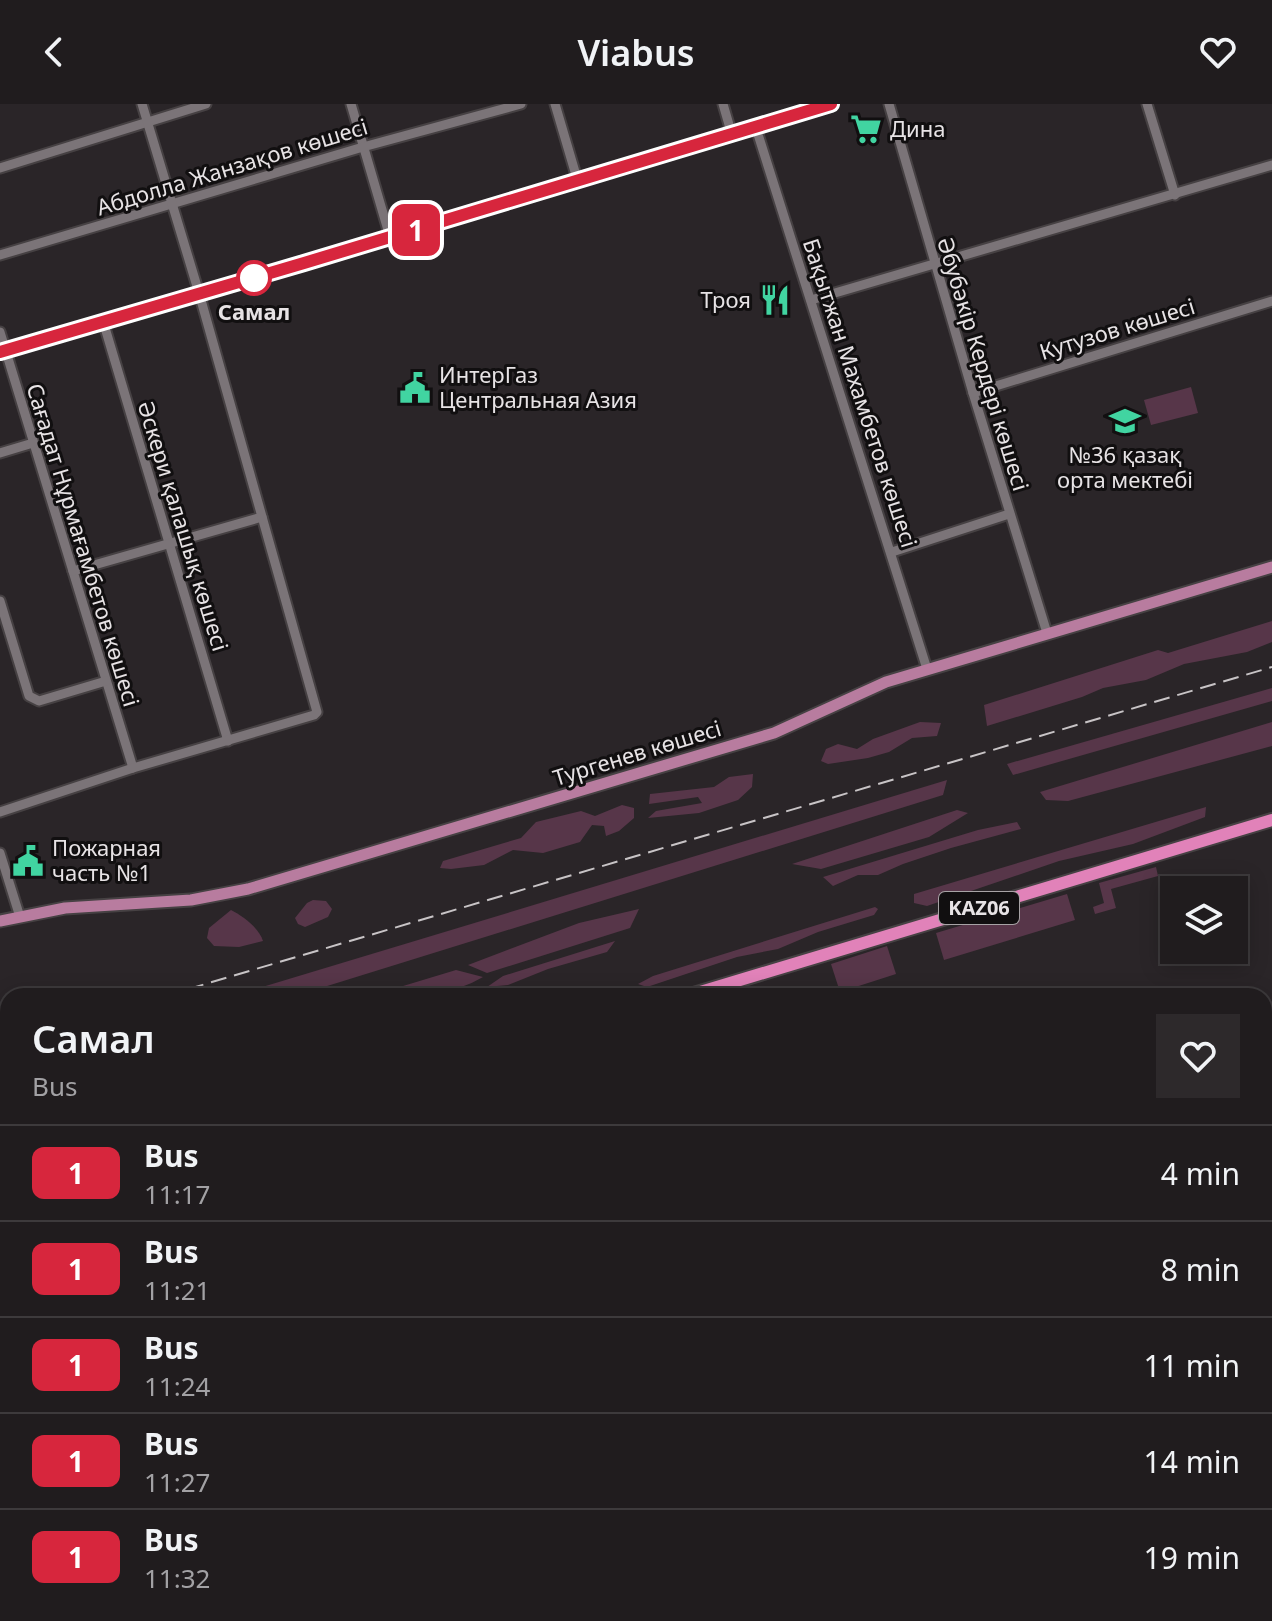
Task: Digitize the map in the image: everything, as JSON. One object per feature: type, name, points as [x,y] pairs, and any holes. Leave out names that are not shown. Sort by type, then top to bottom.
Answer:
[{"type":"highway","name":"KАZ06","points":[[714,988],[1272,820]]},
{"type":"main road","name":"Тургенев көшесі","points":[[0,921],[65,908],[191,900],[248,889],[774,733],[886,682],[1272,567]]},
{"type":"street","points":[[0,812],[317,712],[199,293],[142,104]]},
{"type":"street","points":[[0,168],[206,104]]},
{"type":"street","points":[[351,104],[390,237]]},
{"type":"street","name":"Абдолла Жанзақов көшесі","points":[[0,255],[363,147],[521,104]]},
{"type":"street","points":[[555,104],[578,182]]},
{"type":"street","points":[[723,104],[732,135]]},
{"type":"street","points":[[792,104],[795,115]]},
{"type":"street","points":[[3,351],[832,104]]},
{"type":"street","name":"Әбубәкір Кердері көшесі","points":[[889,104],[934,264],[1047,633]]},
{"type":"street","points":[[1147,104],[1175,195]]},
{"type":"street","name":"Бақытжан Махамбетов көшесі","points":[[756,128],[927,669]]},
{"type":"street","points":[[811,300],[1272,165]]},
{"type":"street","name":"Кутузов көшесі","points":[[973,393],[1272,301]]},
{"type":"street","name":"Әскери қалашық көшесі","points":[[103,321],[228,741]]},
{"type":"street","name":"Сағадат Нұрмағамбетов көшесі","points":[[0,332],[3,351],[133,768]]},
{"type":"street","points":[[0,453],[33,443]]},
{"type":"street","points":[[892,552],[1009,514]]},
{"type":"street","points":[[73,571],[262,517]]},
{"type":"street","points":[[0,601],[29,696],[33,700],[39,701],[106,681]]},
{"type":"street","points":[[0,853],[20,917]]},
{"type":"shaded area","points":[[1191,387],[1198,413],[1151,425],[1144,400]]},
{"type":"shaded area","points":[[1272,621],[1272,642],[1247,652],[1184,664],[1146,680],[1103,688],[987,726],[984,705],[1158,650],[1168,653]]},
{"type":"shaded area","points":[[1272,688],[1272,701],[1013,775],[1007,764]]},
{"type":"shaded area","points":[[920,722],[941,723],[937,736],[912,738],[889,752],[868,758],[828,764],[821,761],[826,749],[838,744],[857,749],[873,739]]},
{"type":"shaded area","points":[[1272,722],[1272,746],[1068,801],[1046,800],[1040,792]]},
{"type":"shaded area","points":[[753,774],[752,787],[738,800],[699,813],[648,818],[656,811],[702,803],[698,797],[649,804],[650,794],[714,787],[729,777]]},
{"type":"shaded area","points":[[947,780],[943,795],[321,988],[259,988]]},
{"type":"shaded area","points":[[622,805],[634,808],[634,818],[619,831],[606,836],[604,826],[592,825],[580,842],[543,853],[513,850],[484,865],[440,868],[443,861],[521,838],[536,822],[581,811],[595,816]]},
{"type":"shaded area","points":[[1206,807],[1205,817],[1133,844],[1059,861],[927,906],[914,903],[914,894]]},
{"type":"shaded area","points":[[957,810],[968,813],[929,837],[821,869],[792,864]]},
{"type":"shaded area","points":[[1017,822],[1021,829],[951,848],[878,875],[858,875],[833,886],[823,877],[978,830]]},
{"type":"shaded area","points":[[1156,867],[1158,876],[1111,889],[1116,908],[1095,914],[1093,907],[1104,903],[1099,883]]},
{"type":"shaded area","points":[[1067,894],[1075,920],[944,960],[936,933]]},
{"type":"shaded area","points":[[313,900],[326,901],[332,909],[328,917],[305,927],[298,924],[295,918]]},
{"type":"shaded area","points":[[875,907],[878,909],[874,915],[818,932],[778,949],[737,957],[647,987],[638,984],[653,976]]},
{"type":"shaded area","points":[[639,909],[630,928],[487,973],[468,965],[579,923]]},
{"type":"shaded area","points":[[231,910],[250,923],[263,941],[239,947],[214,946],[207,938],[209,928]]},
{"type":"shaded area","points":[[615,941],[607,952],[548,969],[508,985],[487,987],[503,976]]},
{"type":"shaded area","points":[[887,946],[896,974],[852,988],[839,988],[831,964]]},
{"type":"shaded area","points":[[456,970],[483,977],[459,988],[396,988]]},
{"type":"railway","points":[[192,988],[1272,667]]},
{"type":"bus line","name":"1","points":[[0,352],[471,214],[831,104]]},
{"type":"place","name":"Дина","points":[[866,129]]},
{"type":"place","name":"Самал","points":[[254,278]]},
{"type":"place","name":"Троя","points":[[775,300]]},
{"type":"place","name":"ИнтерГаз Центральная Азия","points":[[415,388]]},
{"type":"place","name":"№36 қазақ орта мектебі","points":[[1125,421]]},
{"type":"place","name":"Пожарная часть №1","points":[[28,861]]}]
